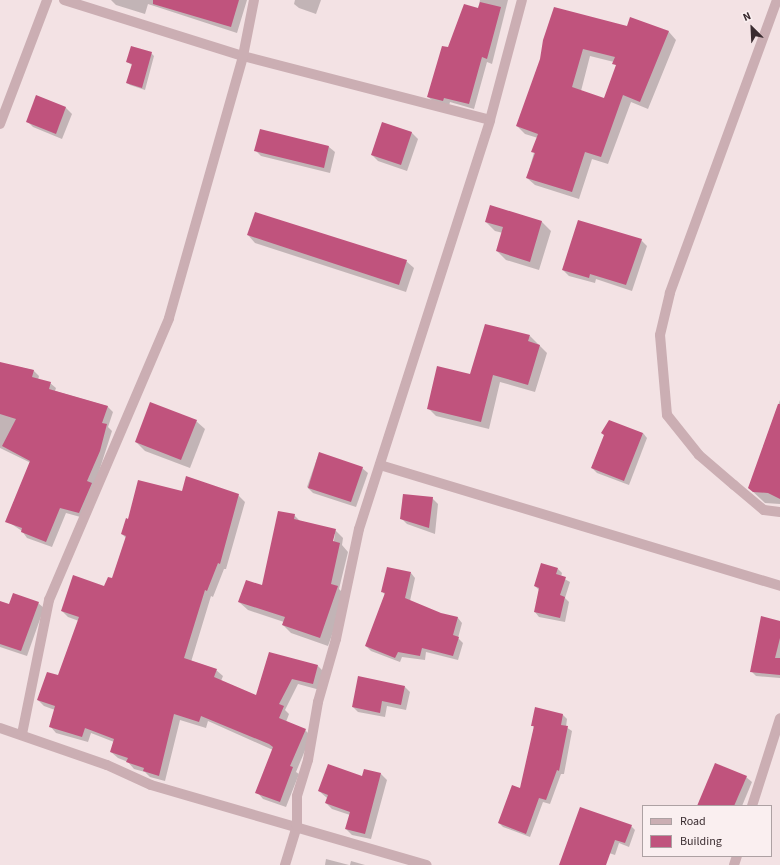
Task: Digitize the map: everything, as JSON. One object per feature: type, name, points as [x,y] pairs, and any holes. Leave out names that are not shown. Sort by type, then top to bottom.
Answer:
[{"type":"street","points":[[0,124],[47,0]]},
{"type":"street","points":[[64,0],[243,56],[490,120]]},
{"type":"street","points":[[22,734],[49,600],[169,318],[243,56],[254,0]]},
{"type":"street","points":[[285,865],[297,826],[297,796],[308,760],[318,702],[336,639],[359,529],[490,120],[522,0]]},
{"type":"street","points":[[777,0],[670,293],[660,335],[666,378],[666,415],[698,455],[764,510],[780,512]]},
{"type":"street","points":[[380,465],[780,586]]},
{"type":"street","points":[[752,805],[780,718]]},
{"type":"street","points":[[0,728],[22,734],[107,765],[151,785],[297,826],[427,865]]},
{"type":"building","points":[[153,0],[239,0],[231,27],[153,4]]},
{"type":"building","points":[[480,2],[501,7],[487,59],[482,57],[469,104],[444,98],[443,101],[427,97],[442,46],[448,47],[464,4],[478,8]]},
{"type":"building","points":[[554,7],[627,26],[630,17],[669,31],[640,102],[623,95],[601,157],[585,152],[572,192],[526,178],[535,153],[531,152],[538,134],[516,126],[540,59],[543,40]],"holes":[[[583,49],[615,57],[612,64],[616,65],[604,98],[572,87]]]},
{"type":"building","points":[[131,46],[152,52],[142,88],[126,83],[132,64],[126,62]]},
{"type":"building","points":[[36,95],[66,107],[56,134],[26,122]]},
{"type":"building","points":[[382,122],[412,132],[401,165],[371,155]]},
{"type":"building","points":[[260,129],[329,146],[324,168],[254,151]]},
{"type":"building","points":[[490,205],[542,221],[530,262],[496,251],[503,227],[485,222]]},
{"type":"building","points":[[255,212],[407,260],[399,285],[247,235]]},
{"type":"building","points":[[578,220],[642,239],[626,285],[590,274],[589,278],[562,270]]},
{"type":"building","points":[[485,324],[530,335],[528,341],[540,345],[528,385],[493,375],[481,422],[427,409],[437,366],[470,374]]},
{"type":"building","points":[[0,362],[34,370],[32,377],[51,382],[49,389],[108,406],[102,423],[107,424],[100,451],[87,481],[92,483],[79,513],[60,508],[46,542],[21,532],[22,528],[5,522],[30,461],[2,446],[16,419],[0,414]]},
{"type":"building","points":[[150,402],[197,420],[181,460],[135,442]]},
{"type":"building","points":[[778,404],[780,404],[780,499],[768,493],[753,492],[748,488]]},
{"type":"building","points":[[609,420],[643,433],[624,481],[591,468],[604,435],[601,433]]},
{"type":"building","points":[[319,452],[363,467],[351,502],[308,488]]},
{"type":"building","points":[[186,476],[239,494],[220,564],[218,563],[207,591],[205,590],[184,658],[217,669],[214,677],[256,695],[269,652],[318,665],[313,684],[292,679],[279,704],[284,706],[279,718],[306,729],[290,766],[293,767],[280,802],[255,793],[273,747],[269,744],[201,716],[199,722],[174,714],[159,776],[143,771],[144,768],[126,762],[128,758],[110,752],[114,739],[85,728],[82,737],[49,727],[55,706],[37,700],[47,672],[58,675],[79,617],[61,611],[73,575],[104,586],[108,577],[112,578],[126,536],[121,534],[126,518],[128,519],[138,480],[182,491]]},
{"type":"building","points":[[403,494],[433,497],[429,528],[400,519]]},
{"type":"building","points":[[278,511],[295,514],[294,519],[336,529],[333,541],[340,543],[331,584],[338,586],[320,638],[282,625],[285,617],[238,602],[246,580],[262,585]]},
{"type":"building","points":[[541,563],[558,568],[556,574],[566,577],[560,595],[565,597],[560,618],[534,612],[539,588],[534,586]]},
{"type":"building","points":[[387,567],[411,572],[405,598],[441,613],[458,617],[453,635],[459,637],[453,656],[422,648],[420,656],[398,652],[395,658],[365,646],[385,593],[381,592]]},
{"type":"building","points":[[13,593],[39,602],[21,651],[0,644],[0,601],[9,604]]},
{"type":"building","points":[[761,616],[780,621],[780,638],[775,658],[780,658],[780,675],[750,672]]},
{"type":"building","points":[[358,676],[405,686],[401,705],[382,701],[380,713],[352,707]]},
{"type":"building","points":[[535,707],[563,714],[561,725],[568,726],[559,771],[557,770],[546,800],[539,798],[526,834],[498,823],[512,785],[520,788],[534,726],[531,726]]},
{"type":"building","points":[[715,763],[747,776],[734,805],[697,805]]},
{"type":"building","points":[[328,764],[362,776],[364,769],[381,773],[365,834],[345,829],[350,812],[325,803],[328,795],[318,791]]},
{"type":"building","points":[[580,807],[632,825],[625,843],[615,840],[606,865],[559,865]]}]
